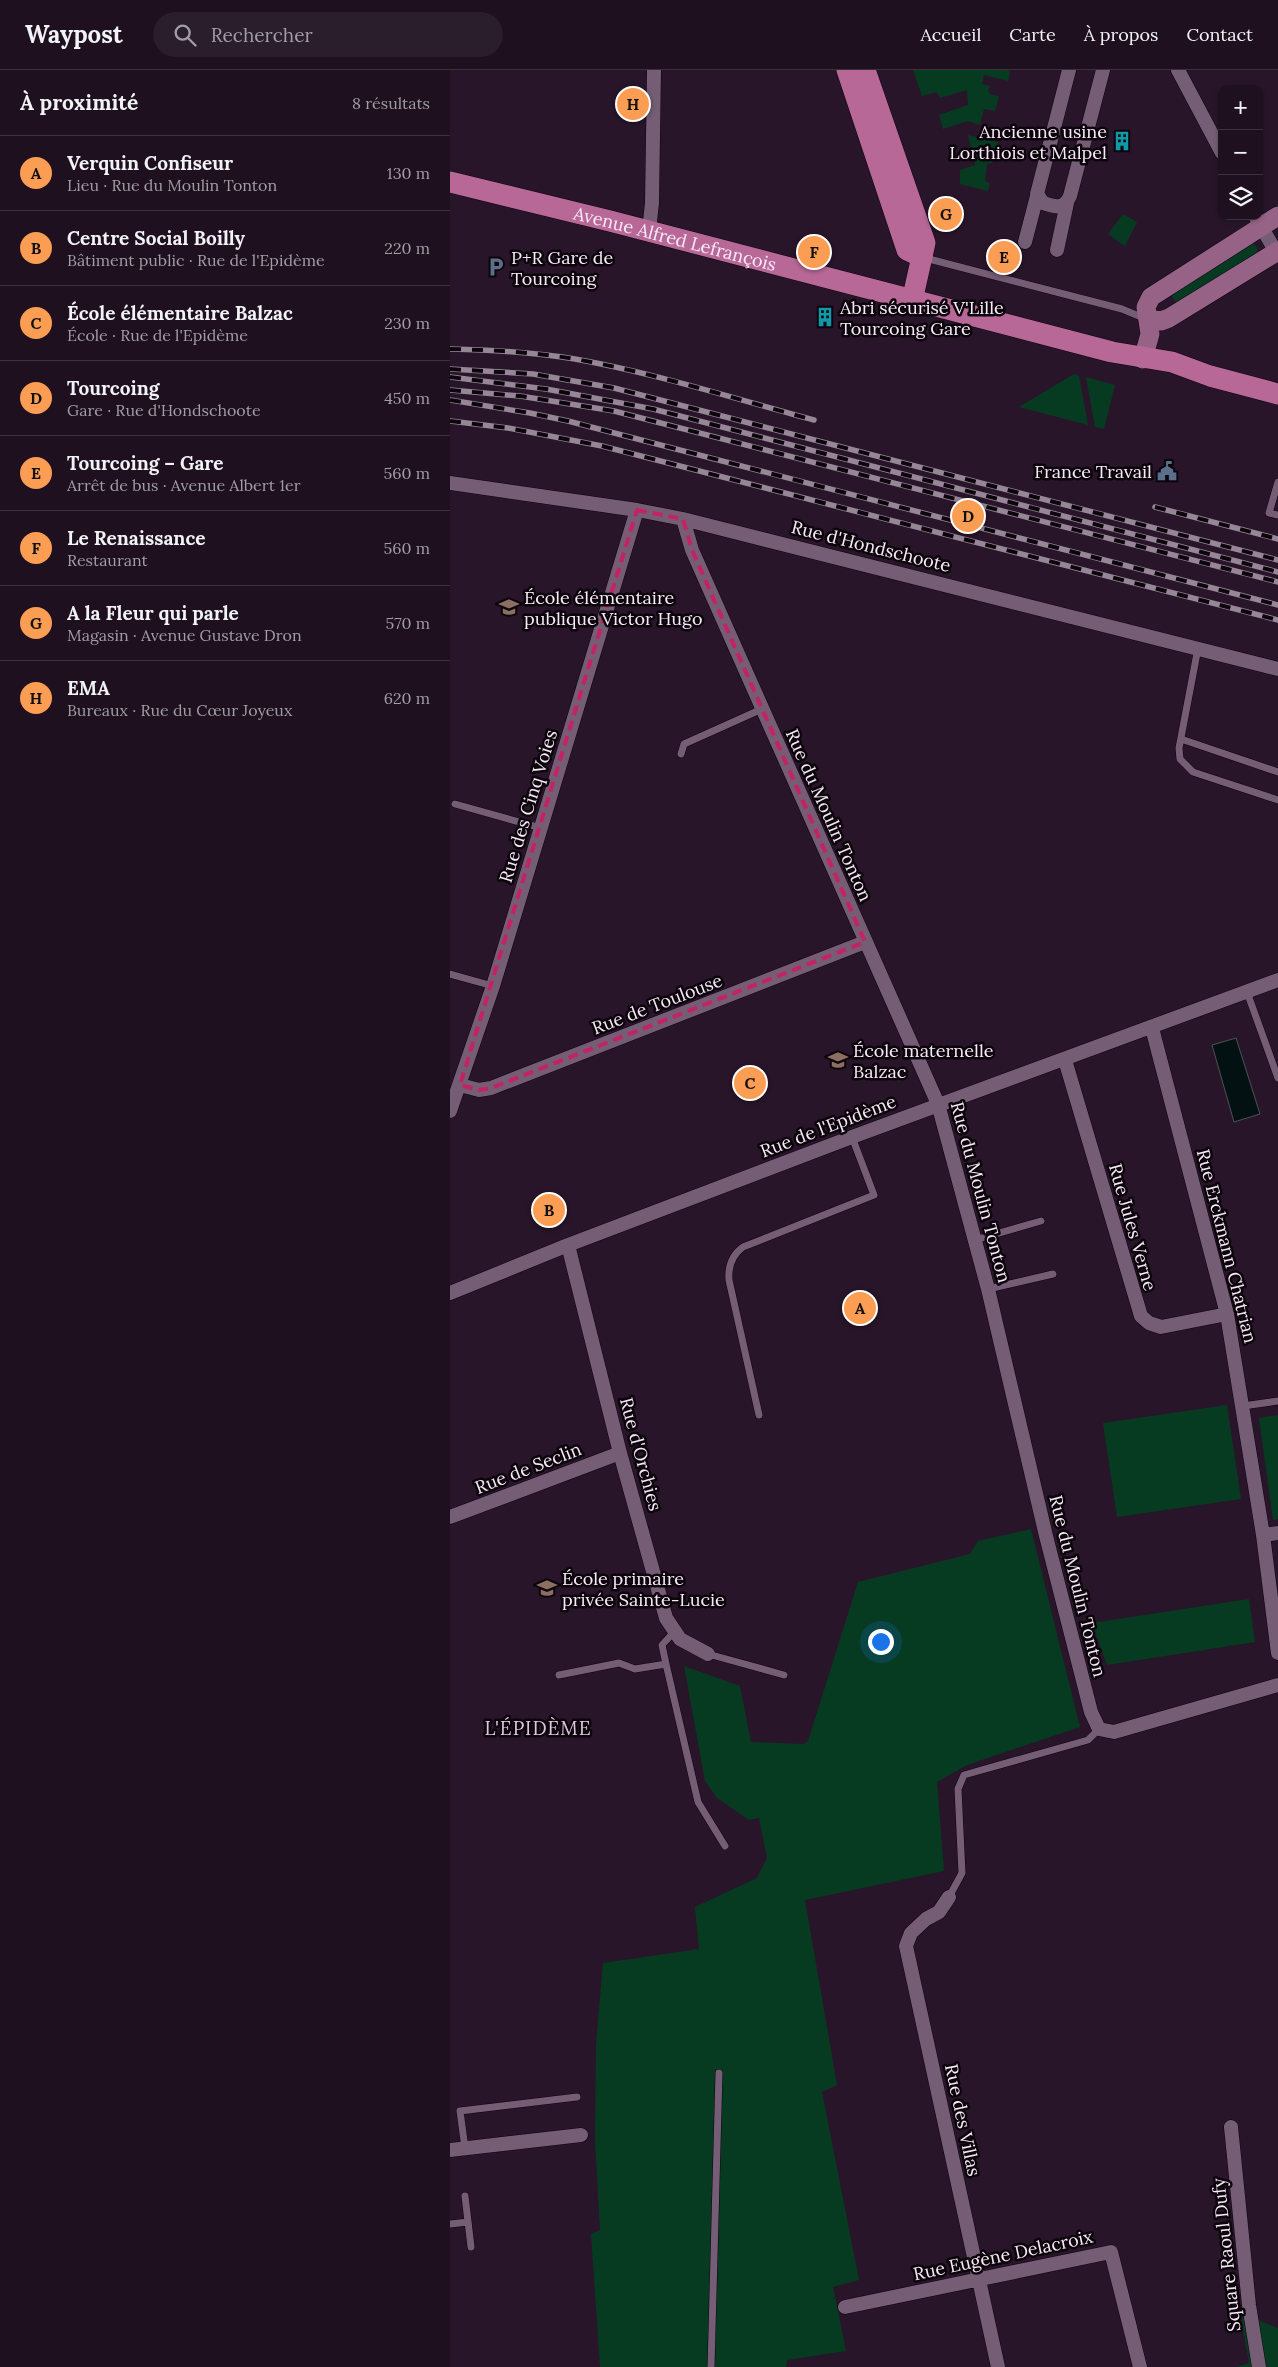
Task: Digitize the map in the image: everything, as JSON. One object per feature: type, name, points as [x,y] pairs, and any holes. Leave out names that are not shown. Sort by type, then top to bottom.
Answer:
[{"type":"main road","points":[[847,70],[907,250],[922,257]]},
{"type":"main road","points":[[865,70],[925,243],[912,301]]},
{"type":"main road","name":"Avenue Alfred Lefrançois","points":[[450,182],[524,199],[912,301],[1143,359]]},
{"type":"main road","name":"Avenue Alfred Lefrançois","points":[[450,193],[484,199],[524,199]]},
{"type":"main road","points":[[1143,359],[1150,334],[1146,307],[1153,294],[1257,222],[1278,216]]},
{"type":"main road","points":[[1148,319],[1162,321],[1169,318],[1277,252]]},
{"type":"main road","points":[[1143,359],[1172,362],[1210,376],[1278,394]]},
{"type":"main road","points":[[1143,359],[1176,376],[1224,394],[1278,409]]},
{"type":"street","points":[[649,231],[652,203],[654,70]]},
{"type":"street","points":[[1025,242],[1068,70]]},
{"type":"street","points":[[1057,250],[1066,202],[1103,70]]},
{"type":"street","points":[[1178,70],[1218,145]]},
{"type":"street","points":[[1037,196],[1043,203],[1056,207],[1066,202]]},
{"type":"street","points":[[1257,222],[1277,252]]},
{"type":"street","name":"Rue d'Hondschoote","points":[[450,483],[637,510],[682,519],[1278,669]]},
{"type":"street","name":"Rue des Cinq Voies","points":[[450,1111],[493,986],[637,510]]},
{"type":"street","name":"Rue du Moulin Tonton","points":[[682,519],[692,550],[938,1104],[988,1289],[1046,1536],[1091,1712],[1099,1729]]},
{"type":"street","name":"Rue de Toulouse","points":[[460,1085],[479,1090],[491,1088],[865,942]]},
{"type":"street","name":"Rue de l'Epidème","points":[[450,1293],[568,1245],[938,1104],[1065,1060],[1278,980]]},
{"type":"street","name":"Rue Erckmann Chatrian","points":[[1152,1028],[1227,1314],[1264,1535],[1278,1653]]},
{"type":"street","name":"Rue Jules Verne","points":[[1065,1060],[1141,1316],[1149,1323],[1160,1327],[1227,1314]]},
{"type":"street","name":"Rue d'Orchies","points":[[568,1245],[620,1453],[666,1618],[674,1632],[687,1644],[708,1654]]},
{"type":"street","name":"Rue de Seclin","points":[[450,1517],[620,1453]]},
{"type":"street","points":[[1264,1535],[1278,1533]]},
{"type":"street","points":[[1099,1729],[1114,1732],[1278,1685]]},
{"type":"street","name":"Rue des Villas","points":[[949,1897],[939,1912],[911,1933],[906,1946],[998,2367]]},
{"type":"street","name":"Square Raoul Dufy","points":[[1232,2133],[1249,2306],[1259,2367]]},
{"type":"street","points":[[450,2150],[581,2135]]},
{"type":"street","name":"Rue Eugène Delacroix","points":[[845,2307],[1111,2252],[1140,2367]]},
{"type":"lane","points":[[922,257],[1122,309],[1148,319]]},
{"type":"lane","points":[[1278,482],[1269,512],[1278,515]]},
{"type":"lane","points":[[1198,648],[1181,740],[1180,759],[1193,772],[1278,800]]},
{"type":"lane","points":[[681,754],[684,744],[762,709]]},
{"type":"lane","points":[[1181,740],[1278,772]]},
{"type":"lane","points":[[456,804],[541,828]]},
{"type":"lane","points":[[450,974],[493,986]]},
{"type":"lane","points":[[1247,992],[1278,1078]]},
{"type":"lane","points":[[759,1415],[729,1280],[729,1268],[735,1256],[744,1247],[874,1195],[852,1137]]},
{"type":"lane","points":[[974,1240],[1041,1221]]},
{"type":"lane","points":[[988,1289],[1053,1274]]},
{"type":"lane","points":[[1242,1406],[1278,1401]]},
{"type":"lane","points":[[674,1632],[662,1645],[698,1802],[725,1846]]},
{"type":"lane","points":[[708,1654],[784,1675]]},
{"type":"lane","points":[[559,1675],[619,1663],[635,1669],[666,1664]]},
{"type":"lane","points":[[949,1897],[962,1873],[958,1789],[964,1775],[1088,1740],[1099,1729]]},
{"type":"lane","points":[[711,2367],[719,2073]]},
{"type":"lane","points":[[465,2148],[460,2112],[577,2097]]},
{"type":"lane","points":[[465,2196],[471,2247]]},
{"type":"lane","points":[[450,2224],[468,2222]]},
{"type":"highlighted area","points":[[637,510],[683,519],[692,550],[865,942],[491,1088],[479,1090],[460,1085]]},
{"type":"green space","points":[[913,70],[1008,70],[1010,72],[1008,81],[984,75],[982,84],[990,86],[988,91],[990,94],[999,96],[995,111],[984,109],[980,125],[968,121],[943,129],[939,115],[968,105],[967,90],[940,98],[937,92],[922,96]]},
{"type":"green space","points":[[968,135],[998,142],[997,144],[1001,146],[998,158],[994,157],[992,163],[987,164],[985,181],[990,183],[988,191],[960,184],[960,170],[975,165]]},
{"type":"green space","points":[[1123,214],[1137,222],[1125,246],[1108,234]]},
{"type":"green space","points":[[1252,242],[1257,247],[1258,254],[1178,306],[1169,291]]},
{"type":"green space","points":[[1074,374],[1079,376],[1088,425],[1019,407]]},
{"type":"green space","points":[[1086,377],[1115,385],[1104,429],[1095,427]]},
{"type":"green space","points":[[1227,1405],[1241,1499],[1117,1517],[1103,1423]]},
{"type":"green space","points":[[1278,1415],[1278,1519],[1273,1520],[1259,1418]]},
{"type":"green space","points":[[1031,1529],[1080,1727],[967,1765],[937,1782],[944,1871],[805,1900],[837,2085],[822,2092],[859,2280],[833,2287],[846,2351],[787,2360],[786,2367],[600,2367],[591,2234],[600,2230],[595,2141],[596,2045],[603,1963],[699,1949],[695,1907],[757,1878],[767,1858],[759,1818],[749,1820],[717,1798],[705,1781],[684,1666],[740,1686],[751,1742],[803,1744],[808,1741],[858,1582],[970,1554],[978,1541]]},
{"type":"green space","points":[[1249,1599],[1255,1642],[1107,1665],[1092,1623]]},
{"type":"green space","points":[[1240,2313],[1278,2328],[1278,2367],[1236,2367],[1249,2363]]},
{"type":"shaded area","points":[[1236,1038],[1260,1114],[1234,1122],[1212,1045]]},
{"type":"railway","points":[[450,349],[528,353],[575,359],[665,379],[814,420]]},
{"type":"railway","points":[[450,369],[533,374],[614,388],[1278,560]]},
{"type":"railway","points":[[450,377],[546,389],[653,409],[1278,572]]},
{"type":"railway","points":[[450,390],[520,396],[614,411],[1278,582]]},
{"type":"railway","points":[[450,400],[568,421],[1278,605]]},
{"type":"railway","points":[[450,421],[508,428],[602,446],[1278,620]]},
{"type":"railway","points":[[1155,507],[1278,539]]},
{"type":"place","name":"EMA","points":[[633,104]]},
{"type":"place","name":"Ancienne usine Lorthiois et Malpel","points":[[1122,141]]},
{"type":"place","name":"A la Fleur qui parle","points":[[946,214]]},
{"type":"place","name":"Le Renaissance","points":[[814,252]]},
{"type":"place","name":"Tourcoing – Gare","points":[[1004,257]]},
{"type":"place","name":"P+R Gare de Tourcoing","points":[[496,267]]},
{"type":"place","name":"Abri sécurisé V'Lille Tourcoing Gare","points":[[825,317]]},
{"type":"place","name":"France Travail","points":[[1167,471]]},
{"type":"place","name":"Tourcoing","points":[[968,516]]},
{"type":"place","name":"École élémentaire publique Victor Hugo","points":[[509,607]]},
{"type":"place","name":"École maternelle Balzac","points":[[838,1060]]},
{"type":"place","name":"École élémentaire Balzac","points":[[750,1083]]},
{"type":"place","name":"Centre Social Boilly","points":[[549,1210]]},
{"type":"place","name":"Verquin Confiseur","points":[[860,1308]]},
{"type":"place","name":"École primaire privée Sainte-Lucie","points":[[547,1588]]},
{"type":"district","name":"L'ÉPIDÈME","points":[[538,1728]]}]
